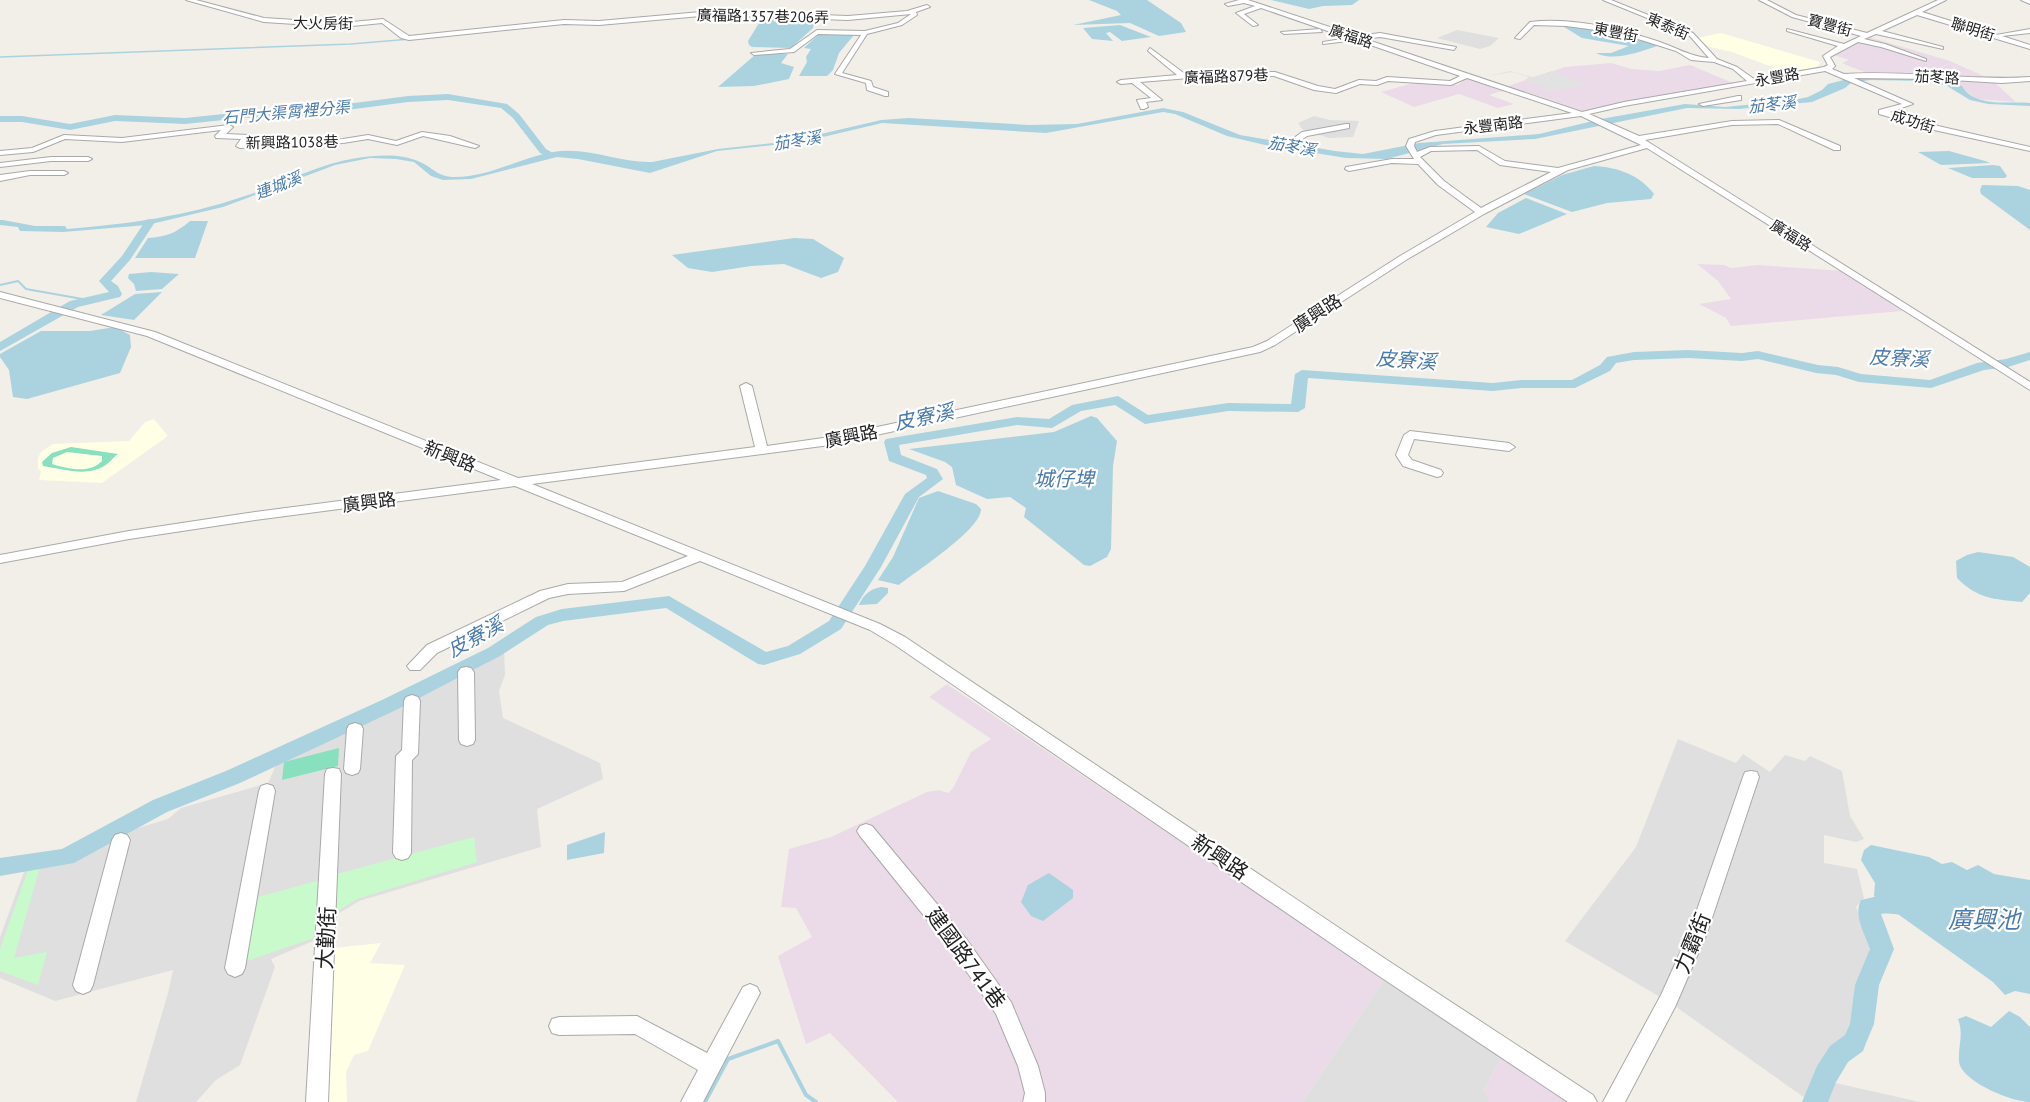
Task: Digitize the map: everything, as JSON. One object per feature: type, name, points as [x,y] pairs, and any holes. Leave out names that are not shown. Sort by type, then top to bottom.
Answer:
[{"type":"street","name":"大火房街","points":[[189,0],[264,20],[342,25],[382,21],[405,38],[490,30]]},
{"type":"street","points":[[1228,4],[1243,0]]},
{"type":"street","name":"廣福路","points":[[1243,0],[1582,114],[1638,139],[2030,387]]},
{"type":"street","name":"東泰街","points":[[1606,0],[1691,34],[1715,60],[1735,68],[1753,82]]},
{"type":"street","name":"寶豐街","points":[[1762,0],[1794,16],[1866,35]]},
{"type":"street","name":"永豐路","points":[[1582,114],[1826,69],[1832,66],[1826,56],[1874,31],[1943,0]]},
{"type":"street","points":[[2024,0],[2030,2]]},
{"type":"street","points":[[1255,25],[1239,13],[1262,7]]},
{"type":"street","name":"廣福路1357巷206弄","points":[[490,30],[564,21],[599,23],[712,13],[848,18],[915,12],[927,8]]},
{"type":"street","points":[[754,52],[792,51],[817,32],[865,33],[900,24],[915,12]]},
{"type":"street","points":[[1273,16],[1307,12]]},
{"type":"street","name":"聯明街","points":[[1915,12],[2030,47]]},
{"type":"street","name":"東豐街","points":[[1518,38],[1532,23],[1581,25],[1635,34],[1678,50],[1693,59],[1715,60]]},
{"type":"street","points":[[1293,39],[1284,32],[1312,35],[1328,29]]},
{"type":"street","points":[[1789,30],[1844,46]]},
{"type":"street","points":[[1874,31],[1941,48]]},
{"type":"street","points":[[1994,35],[2030,31]]},
{"type":"street","points":[[865,33],[838,75],[869,82],[870,88],[885,94]]},
{"type":"street","points":[[1325,43],[1380,35],[1454,48]]},
{"type":"street","points":[[1857,40],[1883,45],[1924,60]]},
{"type":"street","points":[[1150,50],[1184,77]]},
{"type":"street","name":"茄苳路","points":[[1826,69],[1850,79],[1935,77],[2002,81],[2030,79]]},
{"type":"street","name":"廣福路879巷","points":[[1121,82],[1214,74],[1275,74],[1317,88],[1336,91],[1359,82],[1377,82],[1388,79],[1451,83],[1467,75]]},
{"type":"street","points":[[1824,79],[1850,79]]},
{"type":"street","name":"成功街","points":[[1850,79],[1910,104],[1882,112],[1934,129],[1965,133],[2030,149]]},
{"type":"street","points":[[1134,81],[1158,100],[1141,100],[1144,107]]},
{"type":"street","points":[[1703,104],[1738,98],[1713,89]]},
{"type":"street","name":"永豐南路","points":[[1418,159],[1410,146],[1412,141],[1434,133],[1582,114]]},
{"type":"street","points":[[1638,139],[1732,123],[1779,122],[1837,148]]},
{"type":"street","points":[[1301,124],[1303,129],[1309,133]]},
{"type":"street","name":"新興路1038巷","points":[[0,153],[33,150],[59,138],[122,140],[229,127],[219,136],[246,137],[240,146],[343,141],[368,137],[397,143],[422,134],[476,146]]},
{"type":"street","points":[[1291,143],[1309,133],[1346,127]]},
{"type":"street","points":[[1934,129],[1940,138]]},
{"type":"street","name":"廣興路","points":[[0,560],[67,545],[152,531],[830,441],[1256,350],[1272,343],[1403,258],[1481,212],[1559,171],[1648,145]]},
{"type":"street","points":[[1349,169],[1392,160],[1418,159],[1430,149],[1479,148],[1503,163],[1559,171]]},
{"type":"street","points":[[0,165],[51,159],[88,159]]},
{"type":"street","points":[[1418,159],[1459,198],[1481,212]]},
{"type":"street","points":[[0,178],[30,173],[64,173]]},
{"type":"street","name":"新興路","points":[[0,295],[151,334],[852,618],[900,641],[1377,964],[1586,1102]]},
{"type":"street","points":[[746,386],[762,451]]},
{"type":"street","points":[[1437,473],[1407,463],[1402,455],[1410,435],[1509,447]]},
{"type":"street","points":[[415,666],[432,650],[545,594],[568,589],[624,586],[699,557]]},
{"type":"street","points":[[466,672],[467,740]]},
{"type":"street","points":[[402,853],[412,701]]},
{"type":"street","points":[[352,770],[355,729]]},
{"type":"street","name":"大勤街","points":[[317,1102],[330,873],[333,774]]},
{"type":"street","name":"力霸街","points":[[1614,1102],[1668,1001],[1698,933],[1751,777]]},
{"type":"street","points":[[235,968],[267,791]]},
{"type":"street","name":"建國路741巷","points":[[866,831],[960,946],[1004,1008],[1028,1066],[1035,1093],[1034,1102]]},
{"type":"street","points":[[83,985],[121,840]]},
{"type":"street","points":[[692,1102],[750,993]]},
{"type":"street","points":[[559,1026],[637,1026],[711,1066]]},
{"type":"shaded area","points":[[1457,30],[1499,38],[1490,46],[1480,49],[1437,38]]},
{"type":"shaded area","points":[[1721,33],[1820,62],[1818,66],[1807,70],[1789,73],[1732,52],[1706,46],[1697,38]]},
{"type":"shaded area","points":[[1869,37],[1950,61],[1990,79],[1870,74],[1842,63],[1849,60],[1834,55]]},
{"type":"shaded area","points":[[1611,63],[1632,69],[1659,71],[1690,65],[1733,83],[1583,111],[1508,86],[1565,67]]},
{"type":"shaded area","points":[[1510,71],[1533,77],[1552,71],[1587,85],[1546,92],[1542,90],[1546,89],[1525,80],[1529,77],[1512,72],[1488,76]]},
{"type":"shaded area","points":[[1468,77],[1506,90],[1489,95],[1514,104],[1498,108],[1459,94],[1414,107],[1381,92],[1417,82],[1458,85]]},
{"type":"shaded area","points":[[1944,80],[1995,83],[2016,102],[1976,99],[1957,83]]},
{"type":"shaded area","points":[[1314,116],[1330,120],[1359,121],[1353,137],[1329,138],[1303,130],[1298,123]]},
{"type":"shaded area","points":[[1697,264],[1724,265],[1731,268],[1758,265],[1843,271],[1903,311],[1731,326],[1726,318],[1699,304],[1731,299],[1718,281]]},
{"type":"shaded area","points":[[154,419],[168,436],[102,483],[39,480],[41,472],[38,468],[38,458],[41,452],[53,444],[129,441],[145,422]]},
{"type":"shaded area","points":[[504,650],[505,675],[499,691],[503,718],[600,763],[603,779],[537,809],[541,847],[359,901],[320,925],[320,938],[271,959],[275,967],[240,1065],[216,1080],[196,1102],[136,1102],[173,970],[55,1001],[0,978],[0,937],[25,869],[89,851],[138,828],[168,819],[181,808],[268,783],[276,765]]},
{"type":"shaded area","points":[[947,684],[1384,979],[1302,1102],[898,1102],[830,1033],[806,1044],[778,956],[812,937],[796,908],[781,907],[789,849],[831,837],[927,792],[939,790],[948,793],[953,788],[971,752],[991,739],[929,697]]},
{"type":"shaded area","points":[[1678,739],[1736,763],[1743,754],[1770,772],[1785,755],[1805,761],[1810,756],[1842,771],[1850,816],[1864,839],[1856,842],[1824,835],[1824,863],[1857,869],[1864,898],[1856,907],[1871,944],[1849,1034],[1821,1066],[1805,1098],[1672,1004],[1565,941],[1636,847]]},
{"type":"shaded area","points":[[381,943],[370,963],[405,965],[368,1051],[354,1055],[346,1072],[347,1102],[323,1102],[334,948]]},
{"type":"shaded area","points":[[1384,979],[1502,1057],[1484,1089],[1490,1102],[1302,1102]]},
{"type":"shaded area","points":[[1502,1057],[1570,1102],[1490,1102],[1484,1089]]},
{"type":"shaded area","points":[[1831,1082],[1920,1102],[1824,1102]]},
{"type":"green space","points":[[71,447],[118,454],[104,466],[82,472],[43,466],[42,462],[52,453]],"holes":[[[67,452],[102,456],[102,461],[97,465],[85,469],[72,469],[52,464],[53,458]]]},
{"type":"green space","points":[[339,748],[338,766],[282,780],[284,762]]},
{"type":"green space","points":[[474,837],[477,862],[357,899],[335,913],[337,874]]},
{"type":"green space","points":[[40,867],[14,958],[47,952],[38,985],[0,971],[0,949],[28,870]]},
{"type":"green space","points":[[320,880],[314,938],[241,963],[251,899]]},
{"type":"water","points":[[1089,0],[1147,0],[1181,23],[1186,32],[1159,36],[1130,23],[1073,25],[1121,15],[1117,11]]},
{"type":"water","points":[[1271,0],[1359,0],[1352,5],[1309,9]]},
{"type":"water","points":[[778,18],[815,19],[813,28],[791,48],[749,45],[748,41],[759,23]]},
{"type":"water","points":[[1120,25],[1151,37],[1122,41],[1110,32],[1106,33],[1113,41],[1092,39],[1083,28]]},
{"type":"water","points":[[1564,27],[1602,30],[1657,46],[1627,55],[1603,56],[1596,53],[1611,53],[1629,46],[1582,38]]},
{"type":"water","points":[[820,33],[854,35],[839,53],[833,70],[827,76],[799,76],[811,49],[804,48]]},
{"type":"water","points":[[756,54],[788,54],[781,63],[794,67],[789,79],[754,86],[718,87]]},
{"type":"water","points":[[1852,78],[1939,79],[1962,86],[1975,98],[1983,101],[2030,103],[2030,106],[1988,104],[1970,100],[1947,86],[1927,81],[1870,80],[1851,83],[1845,88],[1812,102],[1739,109],[1687,108],[1535,139],[1443,144],[1387,159],[1346,158],[1265,145],[1227,136],[1175,114],[1163,112],[1046,133],[882,123],[802,142],[717,151],[650,173],[557,157],[471,179],[443,180],[431,176],[414,162],[370,158],[335,165],[223,207],[147,225],[63,232],[20,231],[18,227],[0,225],[0,220],[3,220],[35,226],[65,226],[67,229],[157,218],[223,203],[328,165],[373,156],[413,159],[442,175],[452,177],[491,171],[553,152],[578,151],[652,162],[718,149],[791,141],[881,120],[909,118],[1029,125],[1077,124],[1163,108],[1183,112],[1240,135],[1363,154],[1419,143],[1539,134],[1601,119],[1685,104],[1725,107],[1794,100],[1808,97],[1828,84]]},
{"type":"water","points":[[1949,151],[1990,163],[1941,165],[1918,152]]},
{"type":"water","points":[[1594,166],[1627,173],[1642,182],[1654,194],[1651,199],[1607,203],[1572,212],[1524,194],[1562,175]]},
{"type":"water","points":[[2000,166],[2007,176],[2005,178],[1972,178],[1948,168]]},
{"type":"water","points":[[1982,185],[2018,186],[2030,190],[2030,230],[1981,194]]},
{"type":"water","points":[[1526,198],[1567,214],[1519,234],[1486,227],[1498,213]]},
{"type":"water","points":[[190,221],[208,221],[195,258],[135,258],[148,238],[170,234]]},
{"type":"water","points":[[794,238],[813,239],[844,258],[838,272],[821,278],[784,264],[712,272],[688,268],[672,255]]},
{"type":"water","points":[[151,272],[179,274],[162,289],[136,291],[134,284],[128,278],[129,274]]},
{"type":"water","points":[[162,292],[134,320],[101,315],[135,294]]},
{"type":"water","points":[[115,327],[130,335],[131,347],[120,373],[27,399],[13,397],[9,370],[0,354],[41,331],[90,331]]},
{"type":"water","name":"城仔埤","points":[[1091,416],[1097,418],[1117,441],[1113,466],[1111,549],[1107,557],[1090,566],[1084,565],[1024,517],[1026,508],[1010,497],[987,499],[956,485],[952,467],[945,462],[909,449],[1054,432]]},
{"type":"water","points":[[938,491],[976,504],[981,509],[978,518],[960,539],[899,585],[878,580],[893,557],[919,498]]},
{"type":"water","points":[[1978,552],[2013,557],[2030,567],[2030,593],[2022,602],[1986,597],[1972,590],[1957,578],[1956,561]]},
{"type":"water","points":[[881,587],[888,588],[888,593],[877,604],[859,605],[867,593]]},
{"type":"water","points":[[605,832],[604,853],[567,860],[567,845]]},
{"type":"water","name":"廣興池","points":[[1871,845],[1929,857],[1942,864],[1952,862],[1967,870],[1978,865],[1994,874],[2030,880],[2030,994],[2015,991],[2005,995],[1993,982],[1874,896],[1875,883],[1861,860],[1864,850]]},
{"type":"water","points":[[1049,873],[1073,890],[1073,898],[1043,921],[1031,916],[1021,902],[1028,885]]},
{"type":"water","points":[[2009,1011],[2020,1017],[2030,1027],[2030,1102],[2011,1098],[1977,1083],[1962,1069],[1959,1061],[1961,1035],[1958,1019],[1966,1016],[1991,1027]]},
{"type":"waterway","points":[[0,57],[351,44],[411,39]]},
{"type":"waterway","name":"石門大渠霄裡分渠","points":[[0,119],[22,119],[70,127],[115,118],[185,121],[243,115],[301,113],[408,99],[448,97],[504,106],[516,116],[543,151],[551,155]]},
{"type":"waterway","points":[[0,347],[74,304],[116,294],[105,281],[126,258],[150,222]]},
{"type":"waterway","points":[[0,285],[18,281],[26,289],[88,300]]},
{"type":"waterway","name":"皮寮溪","points":[[0,867],[66,857],[160,806],[233,777],[389,705],[494,652],[542,621],[562,615],[669,602],[764,659],[794,650],[835,625],[873,567],[913,494],[935,479],[932,472],[894,458],[891,442],[932,437],[1017,421],[1052,424],[1077,408],[1118,400],[1145,420],[1228,407],[1298,408],[1302,374],[1493,387],[1521,384],[1575,384],[1605,368],[1612,360],[1634,356],[1688,354],[1742,357],[1758,355],[1795,362],[1816,369],[1838,371],[1859,378],[1931,384],[1982,366],[2008,363],[2030,356]]},
{"type":"waterway","points":[[1815,1102],[1826,1075],[1839,1054],[1854,1043],[1862,1024],[1867,985],[1882,949],[1870,918],[1869,907],[1891,903],[1904,906]]},
{"type":"waterway","points":[[705,1102],[728,1059],[778,1041],[806,1095],[816,1102]]},
{"type":"water label","name":"茄苳溪","points":[[1772,104]]},
{"type":"water label","name":"茄苳溪","points":[[797,140]]},
{"type":"water label","name":"茄苳溪","points":[[1292,146]]},
{"type":"water label","name":"連城溪","points":[[278,185]]}]
